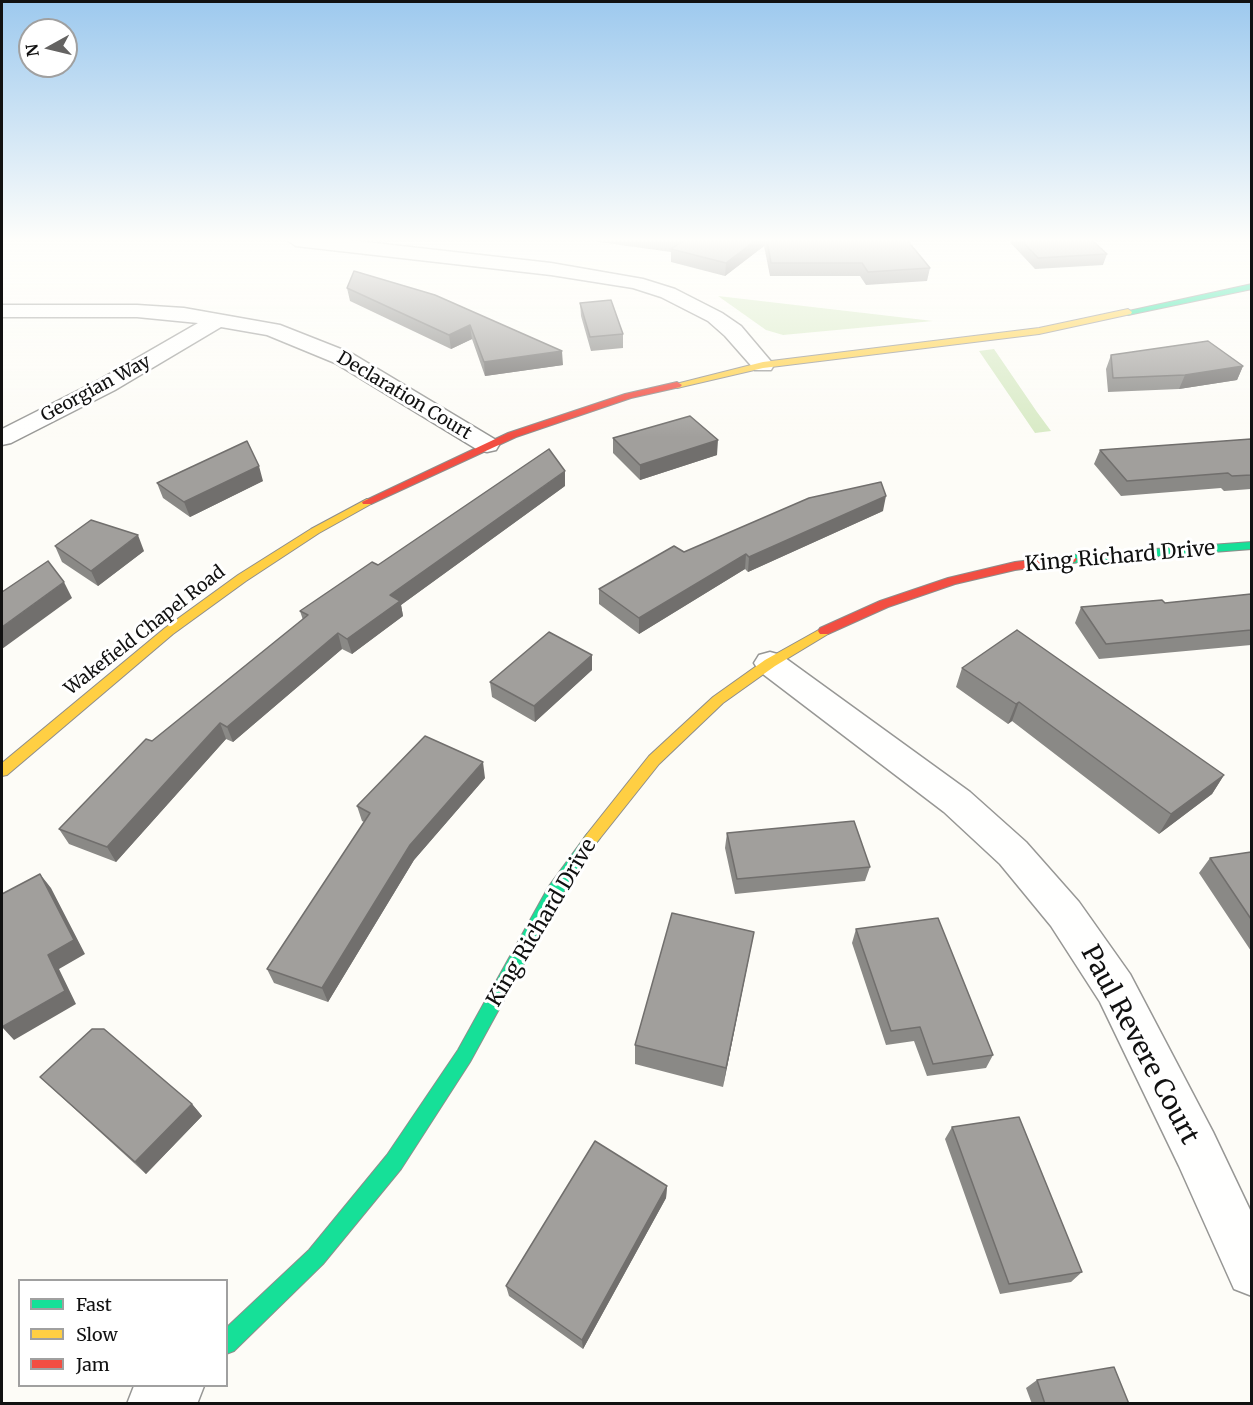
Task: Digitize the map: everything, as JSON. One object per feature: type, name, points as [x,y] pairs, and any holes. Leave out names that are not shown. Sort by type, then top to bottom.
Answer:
[{"type":"main road","name":"Wakefield Chapel Road","points":[[2,771],[170,631],[242,578],[315,531],[383,493],[487,445],[628,396],[763,365],[1039,331],[1159,306]]},
{"type":"main road","name":"King Richard Drive","points":[[228,1341],[316,1257],[394,1162],[465,1056],[555,891],[603,822],[654,760],[718,700],[770,663],[822,633],[884,604],[952,581],[1015,566],[1090,556],[1251,545]]},
{"type":"street","points":[[693,306],[715,317],[733,331],[763,365]]},
{"type":"street","name":"Declaration Court","points":[[2,311],[137,310],[219,319],[272,330],[343,358],[487,445]]},
{"type":"street","name":"Georgian Way","points":[[2,438],[117,379],[219,319]]},
{"type":"street","name":"Paul Revere Court","points":[[770,663],[957,802],[1013,853],[1065,914],[1115,988],[1196,1149],[1251,1271]]},
{"type":"street","points":[[154,1404],[176,1387]]},
{"type":"green space","points":[[732,306],[800,306],[933,321],[783,335],[766,330]]},
{"type":"green space","points":[[994,349],[1051,431],[1035,433],[979,351]]},
{"type":"building","points":[[385,306],[459,306],[562,351],[484,362],[470,325],[449,335]]},
{"type":"building","points":[[581,306],[613,306],[623,334],[590,337]]},
{"type":"building","points":[[1208,341],[1243,366],[1185,375],[1113,378],[1111,355]]},
{"type":"building","points":[[690,416],[718,440],[640,465],[613,438]]},
{"type":"building","points":[[1251,439],[1251,475],[1232,476],[1228,473],[1127,481],[1100,450]]},
{"type":"building","points":[[247,441],[259,466],[184,502],[157,483]]},
{"type":"building","points":[[549,449],[565,471],[390,595],[400,601],[347,639],[338,633],[227,727],[220,723],[107,847],[59,829],[146,739],[152,741],[308,615],[300,611],[372,562],[378,565]]},
{"type":"building","points":[[881,482],[886,496],[749,557],[746,554],[639,618],[599,589],[674,546],[684,552],[809,498]]},
{"type":"building","points":[[91,520],[138,535],[91,571],[55,546]]},
{"type":"building","points":[[48,561],[64,582],[2,627],[2,592]]},
{"type":"building","points":[[1251,594],[1251,630],[1106,644],[1081,607],[1162,600],[1165,603]]},
{"type":"building","points":[[1017,630],[1224,775],[1171,814],[1019,702],[1016,704],[962,668]]},
{"type":"building","points":[[549,632],[592,655],[534,706],[490,682]]},
{"type":"building","points":[[425,736],[483,762],[410,845],[322,988],[267,969],[370,813],[357,806]]},
{"type":"building","points":[[854,821],[870,867],[737,879],[727,833]]},
{"type":"building","points":[[1251,852],[1251,919],[1210,858]]},
{"type":"building","points":[[40,874],[74,940],[48,955],[65,991],[2,1027],[2,894]]},
{"type":"building","points":[[672,913],[754,932],[726,1068],[635,1045]]},
{"type":"building","points":[[938,918],[993,1055],[933,1064],[920,1027],[891,1031],[856,929]]},
{"type":"building","points":[[92,1029],[104,1029],[192,1104],[135,1162],[40,1077]]},
{"type":"building","points":[[1019,1117],[1082,1272],[1009,1284],[952,1127]]},
{"type":"building","points":[[595,1141],[667,1186],[582,1340],[506,1286]]},
{"type":"building","points":[[1114,1367],[1129,1404],[1045,1404],[1037,1380]]},
{"type":"traffic: fast","points":[[1128,312],[1159,306]]},
{"type":"traffic: fast","points":[[1071,559],[1252,545]]},
{"type":"traffic: fast","points":[[228,1341],[316,1257],[394,1162],[464,1056],[555,891],[592,838]]},
{"type":"traffic: slow","points":[[677,385],[763,365],[1039,331],[1128,312]]},
{"type":"traffic: slow","points":[[2,771],[169,631],[242,578],[315,531],[367,502]]},
{"type":"traffic: slow","points":[[592,838],[654,760],[718,700],[770,663],[824,631]]},
{"type":"traffic: jam","points":[[367,502],[512,435],[628,396],[677,385]]},
{"type":"traffic: jam","points":[[824,631],[884,604],[952,581],[1015,566],[1071,559]]}]
